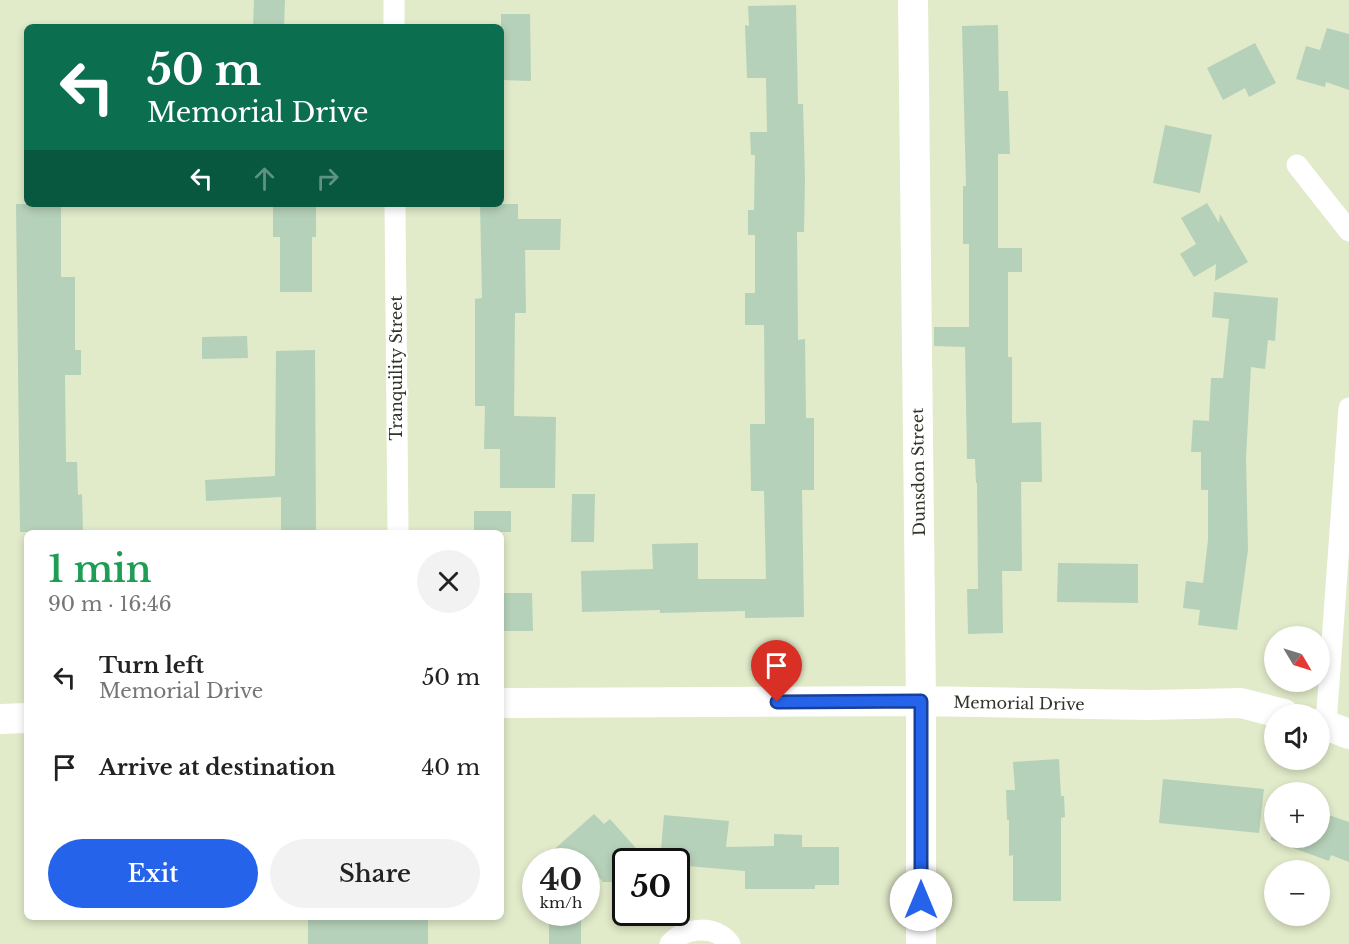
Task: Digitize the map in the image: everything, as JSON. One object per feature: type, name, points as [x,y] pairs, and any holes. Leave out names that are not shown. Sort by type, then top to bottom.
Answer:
[{"type":"main road","name":"Dunsdon Street","points":[[913,0],[921,701],[921,944]]},
{"type":"main road","name":"Memorial Drive","points":[[504,703],[921,701],[1148,705],[1241,704],[1264,709]]},
{"type":"main road","points":[[0,718],[24,718]]},
{"type":"street","points":[[394,0],[394,24]]},
{"type":"street","points":[[1297,165],[1349,231]]},
{"type":"street","name":"Tranquility Street","points":[[395,207],[398,530]]},
{"type":"street","points":[[1332,727],[1349,408]]},
{"type":"street","points":[[670,944],[676,937],[693,930],[711,931],[730,944]]},
{"type":"building","points":[[254,0],[285,0],[284,24],[253,24]]},
{"type":"building","points":[[796,5],[798,104],[803,104],[805,179],[804,232],[797,232],[798,340],[805,339],[806,418],[814,418],[814,490],[802,490],[804,617],[745,618],[745,611],[582,612],[581,571],[653,569],[652,544],[698,543],[698,579],[766,579],[764,491],[751,491],[750,424],[765,424],[764,325],[745,325],[745,293],[755,293],[755,235],[748,235],[748,210],[754,210],[755,155],[751,155],[750,132],[767,132],[766,78],[747,78],[745,25],[749,26],[748,6]]},
{"type":"building","points":[[501,14],[530,14],[531,81],[504,80],[504,24],[501,24]]},
{"type":"building","points":[[998,25],[999,91],[1008,91],[1010,154],[998,154],[998,248],[1022,248],[1022,272],[1008,272],[1008,357],[1012,357],[1012,423],[1041,422],[1042,482],[1021,482],[1022,571],[1002,571],[1003,633],[968,634],[967,589],[978,589],[977,483],[975,459],[967,459],[965,347],[934,346],[934,327],[969,327],[969,244],[963,244],[963,186],[966,186],[962,26]]},
{"type":"building","points":[[1327,28],[1349,34],[1349,90],[1326,82],[1325,87],[1296,79],[1306,46],[1320,50]]},
{"type":"building","points":[[1255,43],[1276,83],[1249,97],[1245,88],[1223,100],[1207,68]]},
{"type":"building","points":[[1165,125],[1212,135],[1200,193],[1153,183]]},
{"type":"building","points":[[1207,203],[1219,223],[1220,214],[1248,262],[1215,281],[1216,264],[1194,277],[1180,254],[1196,244],[1181,218]]},
{"type":"building","points":[[16,204],[24,204],[24,207],[61,207],[61,277],[75,277],[75,350],[81,350],[81,375],[65,375],[66,462],[77,462],[78,495],[82,494],[83,530],[24,530],[20,532]]},
{"type":"building","points":[[504,204],[518,204],[518,219],[561,219],[560,250],[525,250],[526,313],[515,313],[514,416],[556,417],[555,488],[500,488],[500,449],[484,449],[485,406],[475,406],[475,299],[482,298],[480,207],[504,207]]},
{"type":"building","points":[[273,207],[316,207],[316,237],[312,237],[312,292],[280,292],[280,237],[273,237]]},
{"type":"building","points":[[1214,292],[1278,298],[1275,341],[1268,340],[1265,369],[1251,367],[1246,457],[1248,550],[1237,630],[1198,625],[1200,610],[1183,608],[1186,581],[1203,583],[1208,540],[1208,490],[1201,490],[1201,452],[1191,452],[1193,420],[1209,421],[1211,378],[1223,378],[1229,319],[1212,317]]},
{"type":"building","points":[[247,336],[248,358],[202,359],[202,337]]},
{"type":"building","points":[[315,350],[316,530],[281,530],[281,497],[206,501],[205,480],[275,476],[276,351]]},
{"type":"building","points":[[572,494],[595,494],[594,542],[571,542]]},
{"type":"building","points":[[474,511],[511,511],[511,532],[474,530]]},
{"type":"building","points":[[1058,563],[1138,564],[1138,603],[1057,602]]},
{"type":"building","points":[[504,593],[532,593],[533,631],[504,631]]},
{"type":"building","points":[[1059,759],[1061,796],[1064,796],[1065,817],[1061,818],[1061,901],[1013,901],[1013,855],[1009,856],[1006,790],[1015,790],[1013,762]]},
{"type":"building","points":[[1163,779],[1264,789],[1259,833],[1159,823]]},
{"type":"building","points":[[594,814],[604,824],[610,819],[636,848],[612,848],[612,882],[603,882],[600,878],[600,848],[556,848]]},
{"type":"building","points":[[664,815],[729,821],[726,847],[774,846],[774,834],[802,835],[802,847],[839,847],[839,885],[815,885],[815,889],[745,889],[745,871],[690,866],[690,848],[661,848]]},
{"type":"building","points":[[1330,815],[1349,822],[1349,862],[1331,855],[1329,860],[1293,848],[1330,848]]},
{"type":"building","points":[[308,920],[428,920],[428,944],[308,944]]},
{"type":"building","points":[[549,926],[581,926],[581,944],[549,944]]},
{"type":"route","points":[[777,702],[921,701],[921,900]]}]
